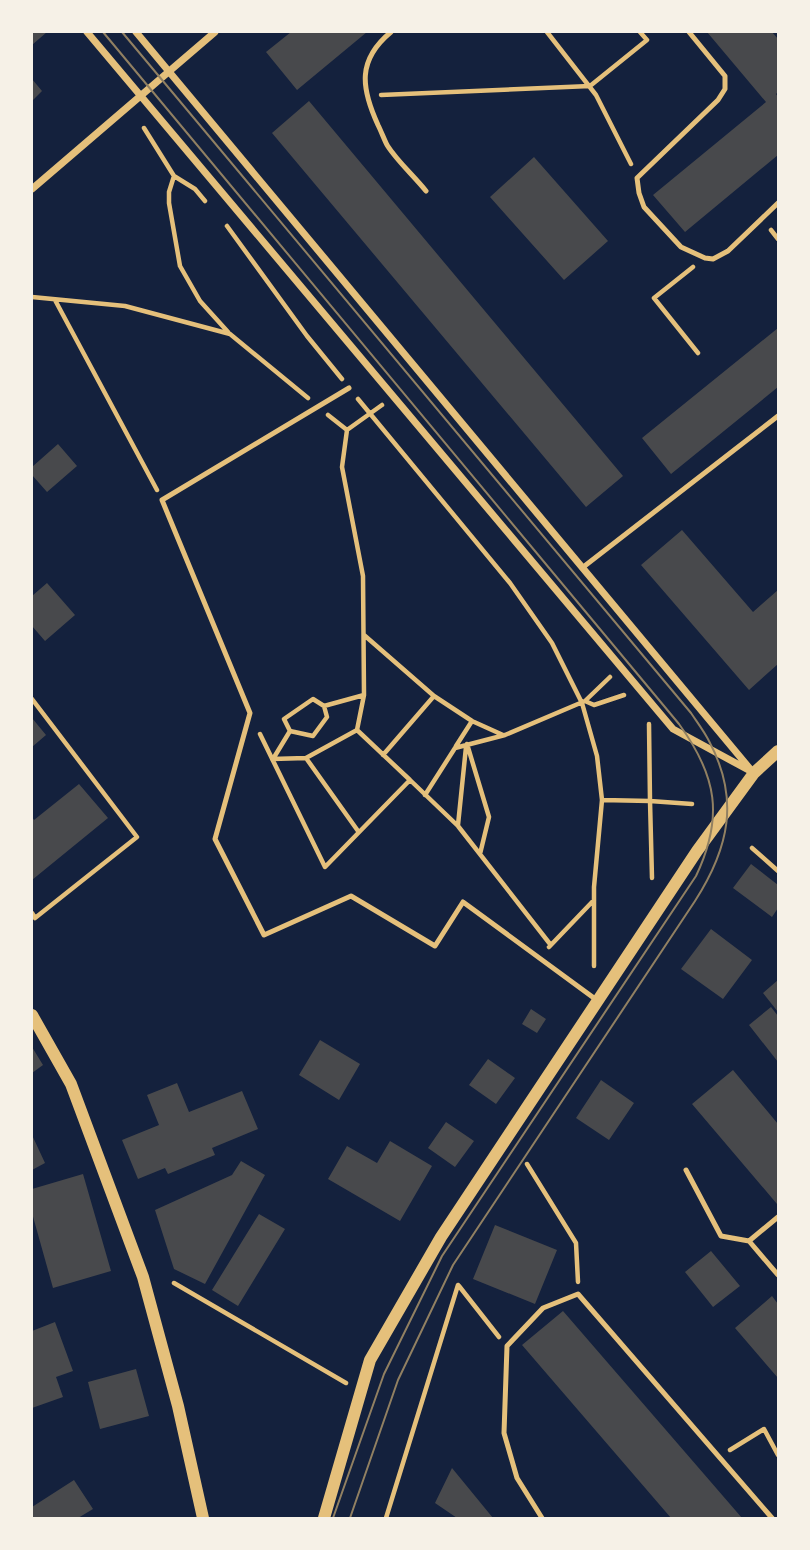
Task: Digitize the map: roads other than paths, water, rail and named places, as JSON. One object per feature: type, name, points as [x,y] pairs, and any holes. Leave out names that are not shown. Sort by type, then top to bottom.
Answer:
[{"type":"street","points":[[87,32],[673,729],[754,774]]},
{"type":"street","points":[[136,32],[754,774]]},
{"type":"street","points":[[32,189],[215,32]]},
{"type":"street","points":[[324,1518],[370,1360],[442,1237],[697,851],[754,774],[779,751]]},
{"type":"street","points":[[32,1015],[71,1084],[143,1277],[178,1406],[203,1518]]},
{"type":"lane","points":[[391,32],[382,39],[367,63],[365,80],[368,104],[388,146],[426,191]]},
{"type":"lane","points":[[689,32],[725,76],[725,89],[718,100],[637,178],[644,207],[681,247],[713,259],[728,251],[779,203]]},
{"type":"lane","points":[[349,388],[162,500],[250,713],[215,839],[264,935],[351,896],[435,946],[463,902],[598,1001]]},
{"type":"lane","points":[[582,568],[779,416]]},
{"type":"lane","points":[[686,1170],[721,1236],[749,1241],[779,1275]]},
{"type":"lane","points":[[749,1241],[779,1217]]},
{"type":"lane","points":[[542,1518],[517,1478],[504,1433],[507,1346],[543,1308],[578,1294],[772,1518]]},
{"type":"tram line","points":[[103,32],[679,724],[702,761],[712,797],[710,835],[696,876],[442,1256],[384,1374],[333,1518]]},
{"type":"tram line","points":[[122,32],[691,713],[709,741],[725,783],[727,803],[723,842],[707,881],[453,1265],[398,1380],[350,1518]]}]
